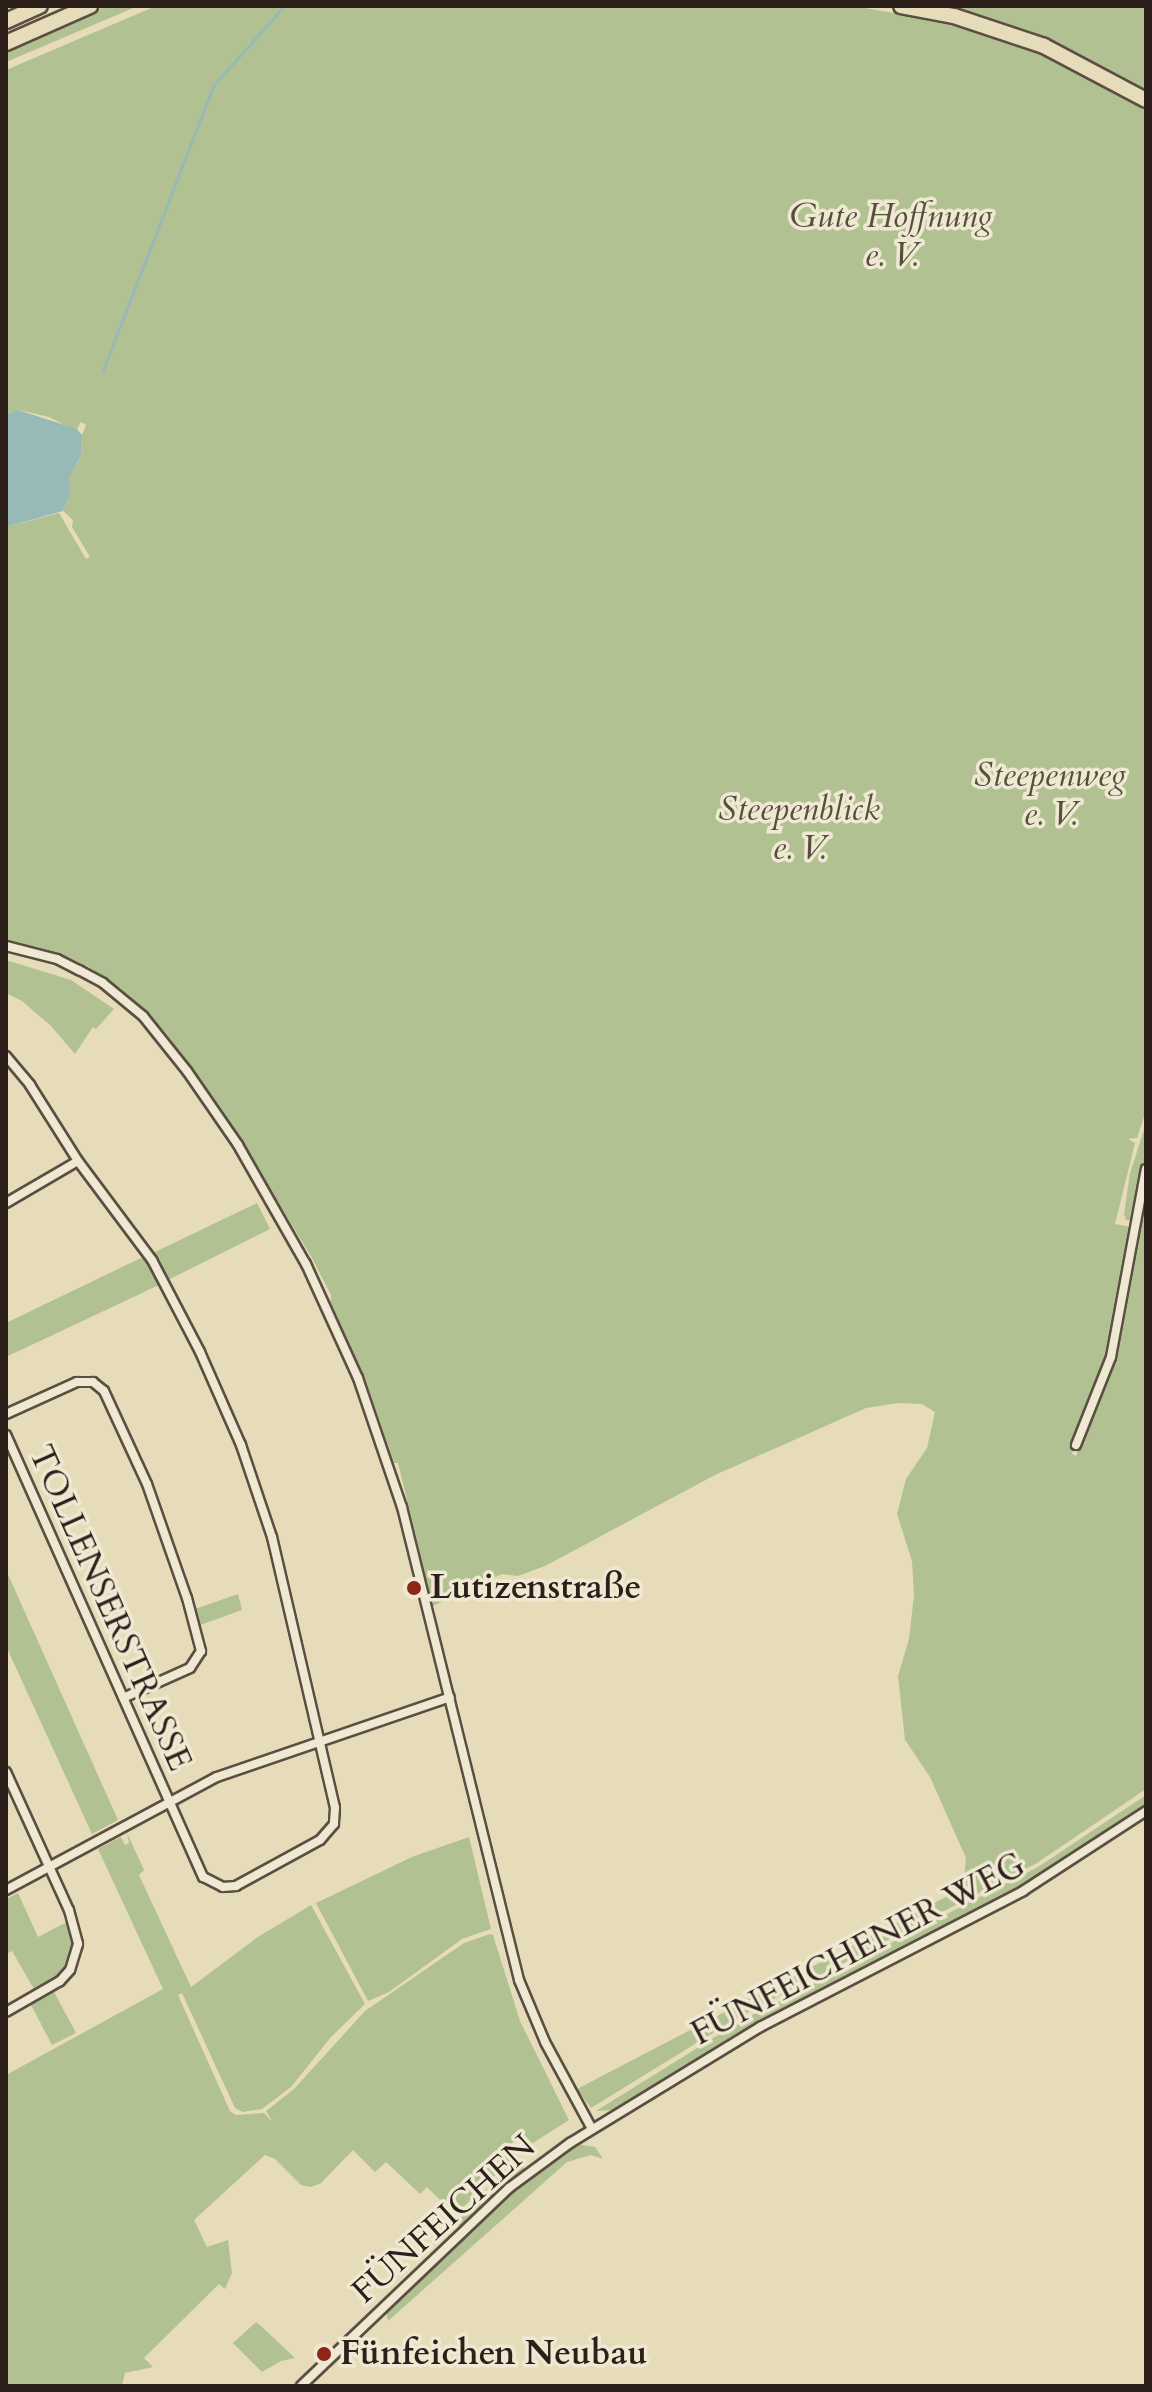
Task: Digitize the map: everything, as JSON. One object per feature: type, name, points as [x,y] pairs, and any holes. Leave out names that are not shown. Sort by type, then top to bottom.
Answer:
[{"type":"main road","points":[[6,21],[40,6]]},
{"type":"main road","points":[[6,43],[90,6]]},
{"type":"main road","points":[[901,6],[954,16],[1044,46],[1146,100]]},
{"type":"street","points":[[6,946],[57,959],[79,970],[103,983],[143,1016],[199,1088],[271,1200],[337,1329],[375,1425],[412,1542],[519,1980],[545,2042],[592,2129]]},
{"type":"street","name":"TOLLENSERSTRASSE","points":[[6,1056],[30,1085],[78,1161],[152,1260],[200,1352],[236,1433],[272,1537],[335,1808],[330,1830],[320,1840],[236,1886],[215,1885],[203,1877],[88,1625],[83,1606],[6,1435]]},
{"type":"street","points":[[7,1076],[15,1069]]},
{"type":"street","points":[[6,1203],[78,1161]]},
{"type":"street","points":[[1076,1445],[1111,1357],[1146,1169]]},
{"type":"street","points":[[6,1414],[77,1382],[93,1382],[104,1391],[147,1484],[183,1585],[201,1651],[190,1668],[123,1698]]},
{"type":"street","points":[[6,1890],[167,1801],[238,1768],[450,1697]]},
{"type":"street","points":[[6,1772],[77,1931],[75,1959],[60,1981],[6,2012]]},
{"type":"street","name":"FÜNFEICHENER WEG","points":[[592,2129],[760,2027],[1023,1891],[1146,1811]]},
{"type":"street","name":"FÜNFEICHEN","points":[[301,2386],[509,2188],[592,2129]]},
{"type":"green space","points":[[107,6],[138,6],[6,62],[6,48]]},
{"type":"green space","points":[[156,6],[853,6],[952,23],[1002,39],[1070,66],[1146,109],[1146,1111],[1137,1138],[1128,1139],[1135,1143],[1115,1224],[1131,1227],[1108,1359],[1103,1361],[1105,1366],[1072,1454],[1076,1456],[1113,1358],[1142,1209],[1146,1208],[1146,1789],[1037,1863],[737,2018],[591,2108],[577,2089],[963,1888],[966,1858],[930,1777],[905,1740],[898,1676],[909,1639],[914,1595],[912,1561],[897,1514],[906,1479],[927,1448],[935,1412],[922,1404],[898,1403],[866,1408],[715,1475],[545,1566],[518,1576],[502,1574],[433,1606],[398,1463],[394,1463],[365,1378],[331,1303],[331,1295],[230,1123],[165,1032],[120,988],[89,967],[60,954],[6,941],[6,527],[59,513],[86,559],[90,557],[72,527],[73,520],[63,511],[70,496],[68,478],[81,456],[86,425],[81,422],[77,429],[72,429],[49,417],[19,410],[6,415],[6,70]]},
{"type":"green space","points":[[939,6],[1146,6],[1146,92],[1045,39]]},
{"type":"green space","points":[[6,960],[71,980],[114,1009],[96,1029],[93,1027],[75,1054],[51,1026],[22,1001],[6,993]]},
{"type":"green space","points":[[1146,1124],[1146,1160],[1132,1221],[1126,1220],[1124,1214],[1130,1173]]},
{"type":"green space","points":[[257,1203],[270,1229],[168,1280],[153,1253]]},
{"type":"green space","points":[[145,1256],[161,1284],[6,1357],[6,1323]]},
{"type":"green space","points":[[6,1570],[118,1820],[92,1834],[6,1646]]},
{"type":"green space","points":[[238,1594],[242,1610],[200,1625],[195,1609]]},
{"type":"green space","points":[[1146,1795],[1146,1805],[1020,1887],[757,2021],[612,2110],[596,2111],[739,2022],[1038,1867]]},
{"type":"green space","points":[[127,1833],[144,1870],[139,1875],[191,1987],[258,1937],[311,1905],[365,2004],[331,2037],[291,2087],[262,2109],[243,2112],[235,2108],[182,1993],[178,1995],[230,2111],[236,2115],[264,2113],[272,2121],[266,2111],[294,2089],[365,2011],[464,1943],[490,1934],[493,1935],[520,2021],[569,2120],[522,2150],[522,2137],[512,2143],[510,2153],[517,2154],[449,2221],[453,2213],[427,2187],[420,2194],[386,2162],[375,2172],[353,2150],[321,2183],[311,2187],[301,2185],[275,2159],[265,2155],[194,2220],[207,2247],[228,2240],[232,2273],[225,2289],[219,2284],[144,2358],[153,2367],[125,2373],[122,2386],[6,2386],[6,2075],[163,1989],[98,1849],[121,1837],[125,1845],[129,1843]]},
{"type":"green space","points":[[469,1837],[491,1929],[462,1939],[389,1992],[368,2001],[316,1903],[412,1857]]},
{"type":"green space","points":[[18,1893],[38,1937],[69,1921],[74,1945],[67,1969],[35,1991],[12,1951],[6,1954],[6,1899]]},
{"type":"green space","points":[[53,1990],[76,2033],[52,2045],[30,2003]]},
{"type":"green space","points":[[577,2144],[595,2147],[603,2159],[591,2155],[567,2162],[388,2321],[386,2311],[512,2192]]},
{"type":"green space","points":[[518,2158],[524,2168],[461,2226],[451,2224]]},
{"type":"green space","points":[[256,2322],[295,2358],[281,2361],[262,2372],[233,2343]]},
{"type":"water","points":[[18,410],[77,429],[82,435],[81,455],[69,478],[70,496],[63,511],[6,527],[6,415]]},
{"type":"waterway","points":[[103,370],[213,86],[284,6]]},
{"type":"place","name":"Lutizenstraße","points":[[414,1588]]},
{"type":"place","name":"Fünfeichen Neubau","points":[[324,2354]]},
{"type":"park label","name":"Gute Hoffnung e. V.","points":[[891,236]]},
{"type":"park label","name":"Steepenweg e. V.","points":[[1050,794]]},
{"type":"park label","name":"Steepenblick e. V.","points":[[799,828]]}]
